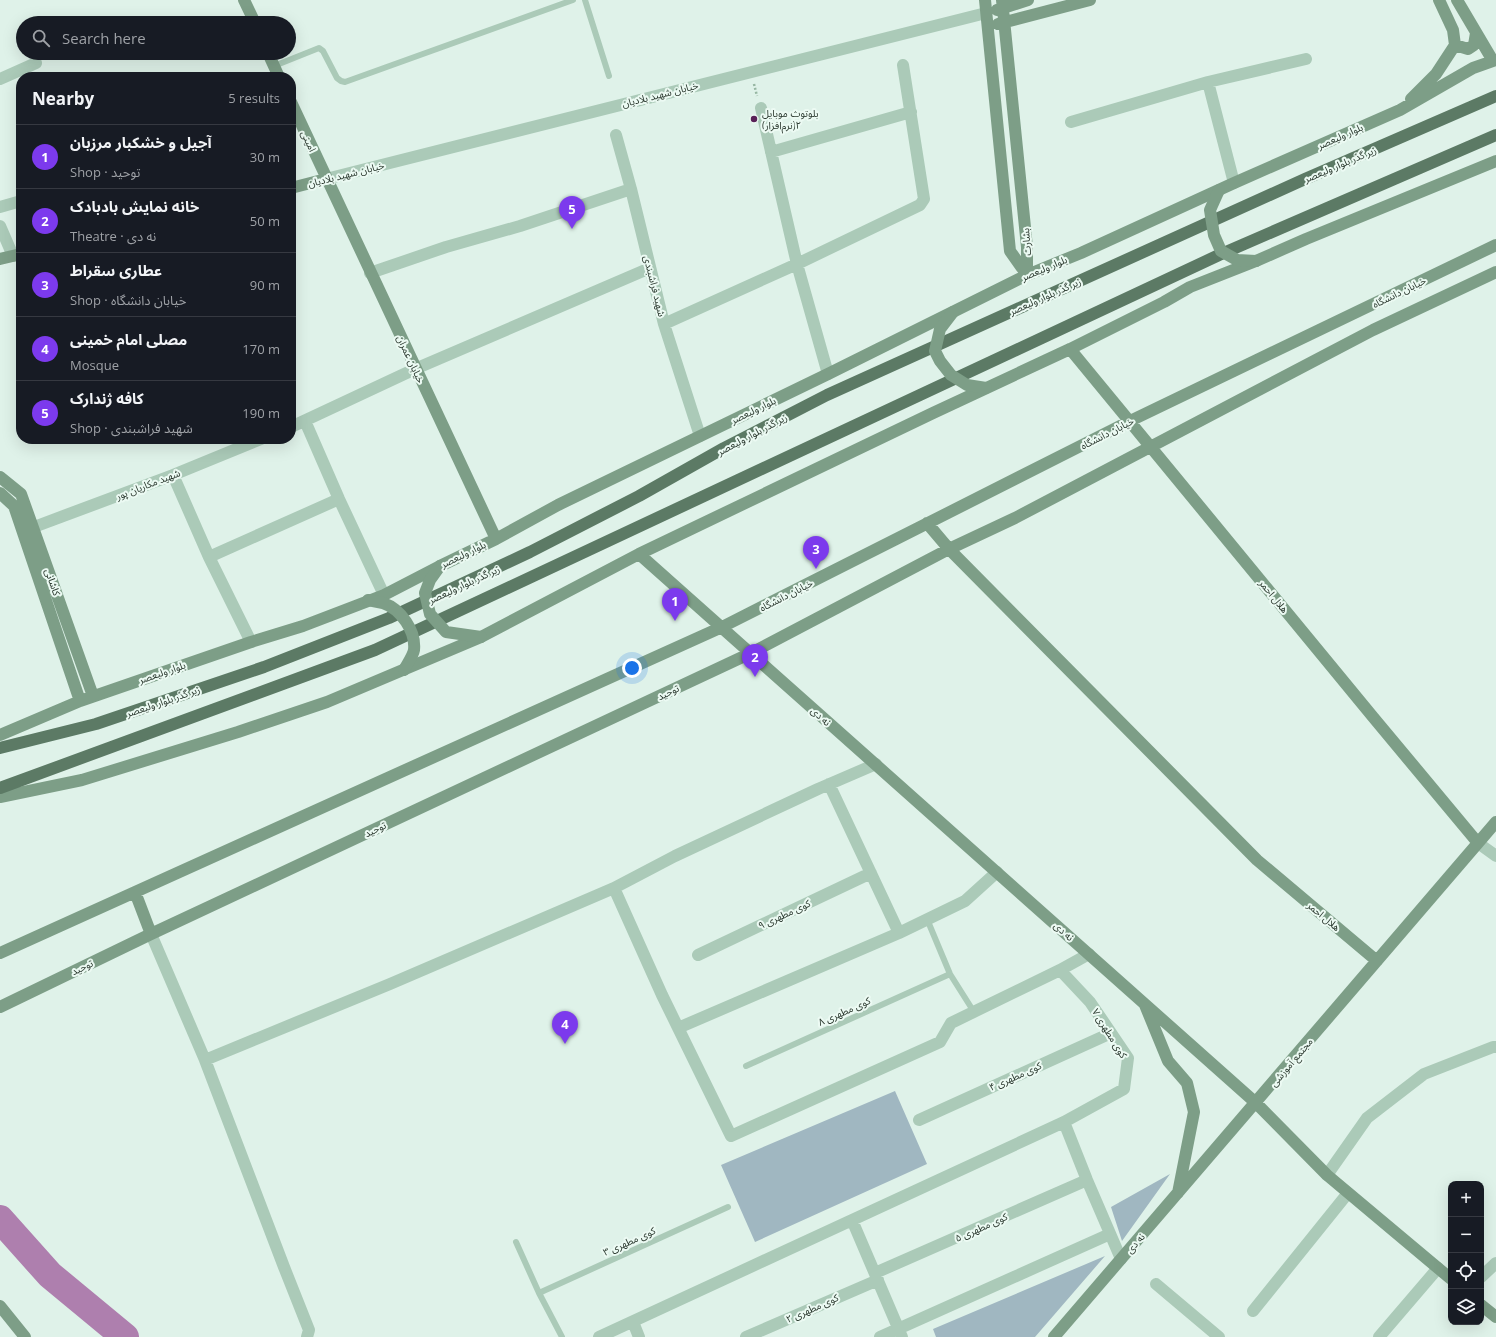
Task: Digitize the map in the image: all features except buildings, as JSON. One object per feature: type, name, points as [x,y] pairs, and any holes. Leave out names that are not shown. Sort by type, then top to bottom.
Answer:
[{"type":"main road","name":"زیر گذر بلوار ولیعصر","points":[[0,748],[96,724],[264,667],[390,618],[530,552],[639,496],[724,448],[827,395],[1305,179],[1496,96]]},
{"type":"main road","points":[[0,788],[375,650],[1219,255],[1496,135]]},
{"type":"street","points":[[244,0],[252,16]]},
{"type":"street","name":"بشارت","points":[[985,0],[1010,251],[1028,275]]},
{"type":"street","name":"خیابان شهید بلادیان","points":[[296,187],[986,13],[1003,4],[1028,0]]},
{"type":"street","points":[[987,26],[1005,23],[1090,0]]},
{"type":"street","points":[[1400,110],[1436,74],[1455,45],[1453,30],[1439,0]]},
{"type":"street","points":[[1457,0],[1476,33],[1495,61]]},
{"type":"street","name":"بشارت","points":[[1003,4],[1027,247],[1028,275]]},
{"type":"street","points":[[1455,45],[1468,49],[1474,45],[1476,33]]},
{"type":"street","points":[[1071,122],[1208,82],[1306,59]]},
{"type":"street","points":[[271,60],[277,72]]},
{"type":"street","name":"بلوار ولیعصر","points":[[0,735],[93,696],[251,642],[303,626],[384,595],[496,539],[558,505],[1028,275],[1081,253],[1234,182],[1400,110],[1473,68],[1495,61]]},
{"type":"street","points":[[0,79],[36,63]]},
{"type":"street","points":[[664,324],[920,206],[924,199],[912,112],[903,65]]},
{"type":"street","points":[[1208,82],[1234,182]]},
{"type":"street","points":[[760,108],[797,264],[828,374]]},
{"type":"street","points":[[771,152],[912,112]]},
{"type":"street","name":"امینی","points":[[296,113],[326,179]]},
{"type":"street","name":"شهید فراشبندی","points":[[616,135],[631,189],[664,324],[700,436]]},
{"type":"street","points":[[0,798],[82,780],[238,732],[327,702],[404,670],[481,637],[639,554],[1070,349],[1164,302],[1190,287],[1496,161]]},
{"type":"street","name":"خیابان عمران","points":[[326,179],[496,539]]},
{"type":"street","points":[[370,272],[446,247],[520,226],[631,189]]},
{"type":"street","points":[[1219,190],[1210,210],[1214,235],[1221,251],[1237,260],[1256,261]]},
{"type":"street","points":[[0,206],[16,202]]},
{"type":"street","points":[[0,226],[16,253]]},
{"type":"street","name":"خیابان دانشگاه","points":[[722,627],[1130,421],[1496,245]]},
{"type":"street","points":[[0,259],[16,255]]},
{"type":"street","points":[[296,425],[416,369],[650,268]]},
{"type":"street","points":[[751,653],[949,549],[1015,518],[1373,330],[1496,272]]},
{"type":"street","points":[[953,312],[940,329],[935,351],[940,361],[951,375],[967,385],[986,388]]},
{"type":"street","name":"هلال احمر","points":[[1070,349],[1478,843]]},
{"type":"street","points":[[305,421],[339,499],[384,595]]},
{"type":"street","name":"شهید مکاریان پور","points":[[34,527],[173,475],[241,444]]},
{"type":"street","points":[[173,475],[209,557],[251,642]]},
{"type":"street","name":"کاشانی","points":[[0,477],[21,494],[93,696]]},
{"type":"street","name":"کاشانی","points":[[0,493],[14,506],[80,701]]},
{"type":"street","points":[[209,557],[339,499]]},
{"type":"street","name":"هلال احمر","points":[[927,523],[949,549],[1258,860],[1377,961]]},
{"type":"street","name":"نه دی","points":[[639,554],[1256,1102],[1054,1337]]},
{"type":"street","points":[[440,566],[430,580],[425,593],[430,614],[446,632],[481,637]]},
{"type":"street","points":[[368,600],[384,604],[394,609],[408,626],[413,636],[414,651],[404,670]]},
{"type":"street","points":[[0,953],[722,627]]},
{"type":"street","name":"توحید","points":[[0,1007],[150,934],[751,653]]},
{"type":"street","points":[[205,1060],[390,984],[614,888],[675,856],[829,784],[876,764]]},
{"type":"street","points":[[829,784],[899,933]]},
{"type":"street","name":"مجتمع آموزشی","points":[[1256,1102],[1496,822]]},
{"type":"street","points":[[1478,843],[1496,856]]},
{"type":"street","points":[[678,1028],[899,933],[965,901],[997,872]]},
{"type":"street","name":"کوی مطهری ۹","points":[[698,955],[871,873]]},
{"type":"street","points":[[614,888],[662,996],[731,1136],[940,1042],[950,1023],[1060,970],[1089,954]]},
{"type":"street","points":[[135,892],[150,934],[205,1060],[309,1330],[307,1337]]},
{"type":"street","name":"کوی مطهری ۷","points":[[1060,970],[1090,1002],[1128,1058],[1124,1089],[1064,1122]]},
{"type":"street","points":[[1144,1002],[1168,1061],[1187,1083],[1194,1112],[1177,1194]]},
{"type":"street","name":"کوی مطهری ۴","points":[[919,1120],[1111,1033]]},
{"type":"street","points":[[1327,1175],[1367,1118],[1424,1074],[1496,1047]]},
{"type":"street","points":[[1256,1102],[1327,1175],[1448,1276]]},
{"type":"street","points":[[599,1337],[1064,1122],[1121,1259]]},
{"type":"street","name":"کوی مطهری ۵","points":[[876,1277],[1087,1180]]},
{"type":"street","points":[[1253,1311],[1348,1192]]},
{"type":"street","points":[[852,1220],[900,1333]]},
{"type":"street","points":[[880,1337],[900,1333],[1110,1234]]},
{"type":"street","points":[[1484,1274],[1496,1262]]},
{"type":"street","points":[[1379,1337],[1438,1268]]},
{"type":"street","name":"کوی مطهری ۲","points":[[746,1337],[876,1277]]},
{"type":"street","points":[[1156,1284],[1219,1337]]},
{"type":"street","points":[[0,1306],[26,1337]]},
{"type":"street","points":[[1484,1307],[1496,1317]]},
{"type":"street","points":[[633,1322],[639,1337]]},
{"type":"lane","points":[[277,72],[319,48],[323,50],[338,78],[345,82],[573,0]]},
{"type":"lane","points":[[585,0],[609,76]]},
{"type":"lane","points":[[926,919],[950,974],[974,1012]]},
{"type":"lane","name":"کوی مطهری ۸","points":[[746,1066],[950,974]]},
{"type":"lane","name":"کوی مطهری ۳","points":[[539,1293],[728,1207]]},
{"type":"lane","points":[[516,1242],[539,1293],[562,1337]]},
{"type":"path","points":[[751,72],[760,108]]},
{"type":"shaded area","points":[[895,1091],[927,1164],[755,1242],[721,1165]]},
{"type":"shaded area","points":[[1170,1174],[1122,1241],[1111,1207]]},
{"type":"shaded area","points":[[1105,1256],[1035,1337],[936,1337],[933,1329]]},
{"type":"waterway","points":[[0,1219],[50,1275],[125,1337]]},
{"type":"place","name":"بلوتوث موبایل (نرم‌افزار)۲","points":[[754,119]]},
{"type":"place","name":"کافه ژندارک","points":[[572,229]]},
{"type":"place","name":"عطاری سقراط","points":[[816,569]]},
{"type":"place","name":"آجیل و خشکبار مرزبان","points":[[675,621]]},
{"type":"place","name":"خانه نمایش بادبادک","points":[[755,677]]},
{"type":"place","name":"مصلی امام خمینی","points":[[565,1044]]}]
